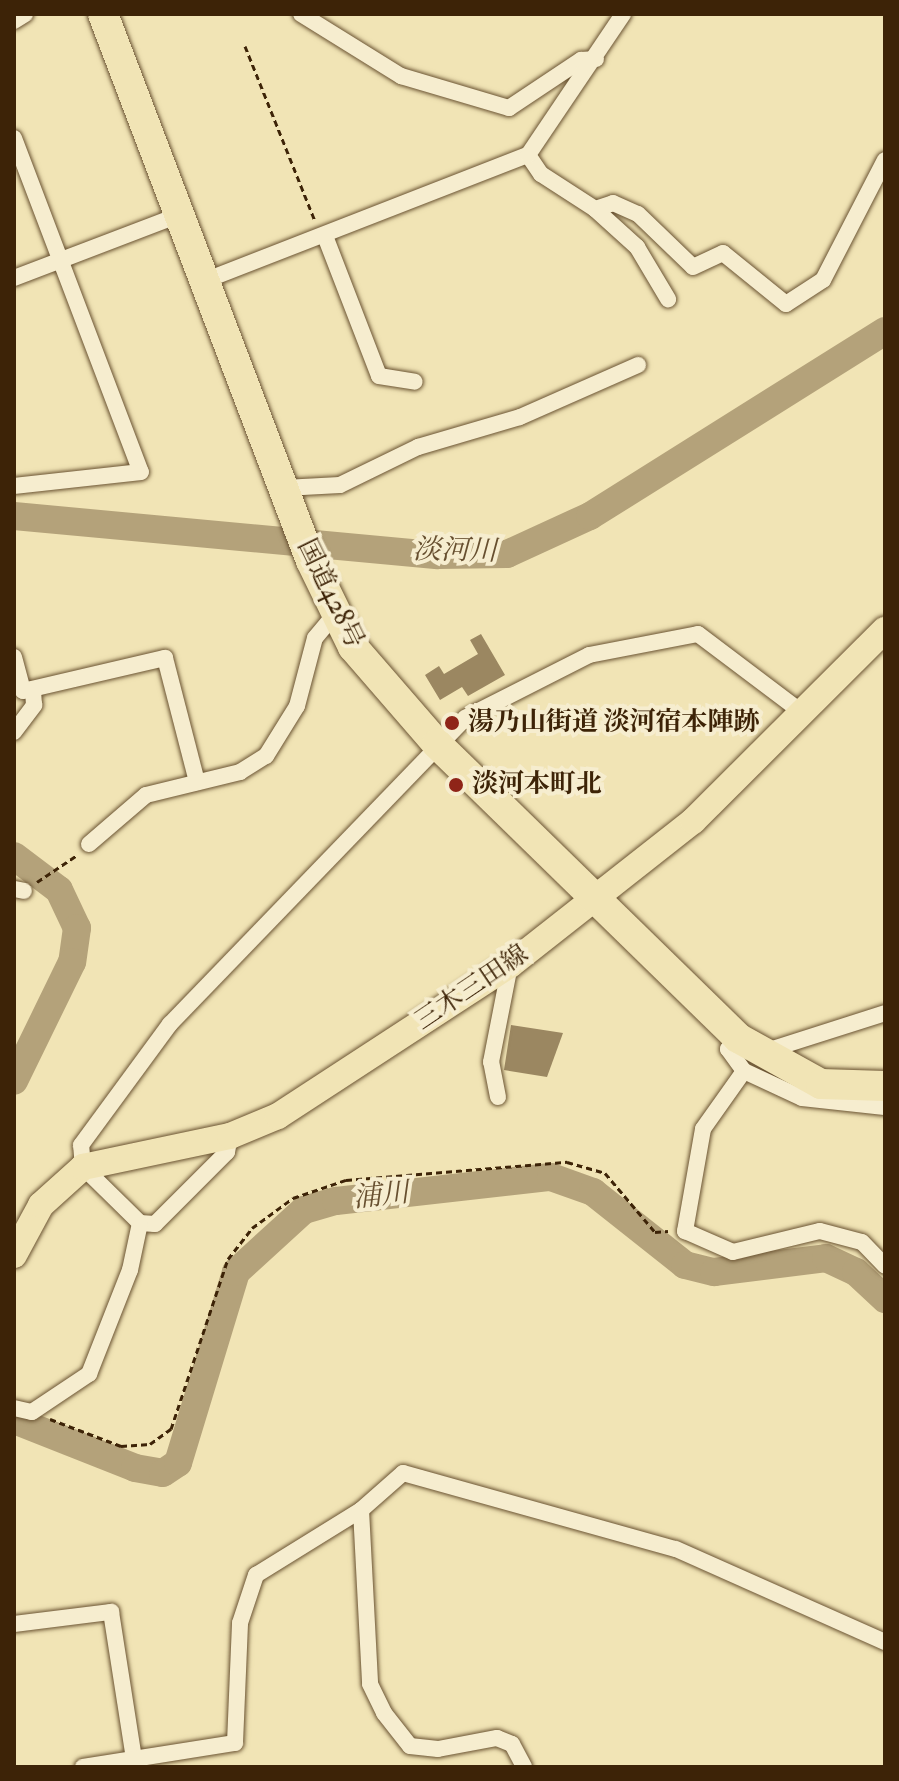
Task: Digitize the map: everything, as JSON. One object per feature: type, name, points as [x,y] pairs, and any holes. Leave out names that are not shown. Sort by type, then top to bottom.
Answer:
[{"type":"highway","name":"国道428号","points":[[103,14],[311,561],[353,647],[437,744],[595,897],[746,1054],[821,1084],[885,1086]]},
{"type":"main road","name":"三木三田線","points":[[83,1167],[230,1136],[278,1116],[510,965],[693,821],[800,711],[885,630]]},
{"type":"main road","points":[[14,1255],[41,1205],[83,1167]]},
{"type":"street","points":[[14,21],[25,14]]},
{"type":"street","points":[[301,14],[401,76],[509,108],[581,60],[596,59]]},
{"type":"street","points":[[204,281],[528,155],[596,59],[623,14]]},
{"type":"street","points":[[14,138],[141,472],[14,486]]},
{"type":"street","points":[[528,155],[541,174],[595,209],[637,247],[668,299]]},
{"type":"street","points":[[595,209],[613,203],[638,214],[693,267],[723,253],[786,304],[823,280],[885,160]]},
{"type":"street","points":[[14,278],[179,215]]},
{"type":"street","points":[[323,237],[379,376],[415,382]]},
{"type":"street","points":[[285,491],[340,485],[418,447],[520,417],[638,365]]},
{"type":"street","points":[[89,844],[146,795],[240,772],[266,756],[297,706],[315,638],[336,613]]},
{"type":"street","points":[[230,1136],[227,1152],[155,1224],[140,1223],[83,1167],[81,1145],[170,1024],[437,744],[513,688],[589,655],[698,634],[800,711]]},
{"type":"street","points":[[14,657],[23,691],[165,658],[197,782]]},
{"type":"street","points":[[14,732],[34,705],[33,689]]},
{"type":"street","points":[[498,1097],[491,1062],[510,965]]},
{"type":"street","points":[[885,1013],[746,1054],[703,1129],[685,1231],[733,1252],[820,1231],[862,1242],[885,1266]]},
{"type":"street","points":[[746,1054],[802,1098],[885,1107]]},
{"type":"street","points":[[14,1408],[32,1412],[89,1374],[130,1270],[140,1223]]},
{"type":"street","points":[[83,1767],[235,1743],[240,1623],[256,1575],[361,1510],[403,1473],[676,1549],[885,1642]]},
{"type":"street","points":[[361,1510],[370,1684],[398,1735],[410,1746],[438,1749],[497,1738],[512,1744],[524,1767]]},
{"type":"street","points":[[14,1624],[111,1612],[134,1759]]},
{"type":"path","points":[[245,46],[323,237]]},
{"type":"path","points":[[19,890],[89,844]]},
{"type":"path","points":[[32,1412],[121,1446],[150,1444],[171,1429],[236,1249],[293,1198],[346,1180],[567,1162],[605,1173],[655,1232],[685,1231]]},
{"type":"building","points":[[481,634],[505,675],[468,696],[462,687],[440,700],[425,675],[439,666],[444,674],[478,654],[470,640]]},
{"type":"building","points":[[511,1025],[563,1033],[547,1077],[504,1070]]},
{"type":"waterway","name":"淡河川","points":[[14,516],[438,555],[507,554],[590,516],[885,331]]},
{"type":"waterway","name":"淡河川","points":[[14,856],[59,890],[77,928],[72,962],[14,1081]]},
{"type":"waterway","name":"浦川","points":[[14,1420],[135,1468],[163,1473],[178,1463],[236,1272],[304,1210],[336,1201],[551,1177],[593,1192],[685,1265],[714,1272],[826,1258],[856,1272],[885,1299]]},
{"type":"place","name":"湯乃山街道 淡河宿本陣跡","points":[[452,723]]},
{"type":"place","name":"淡河本町北","points":[[456,785]]}]
